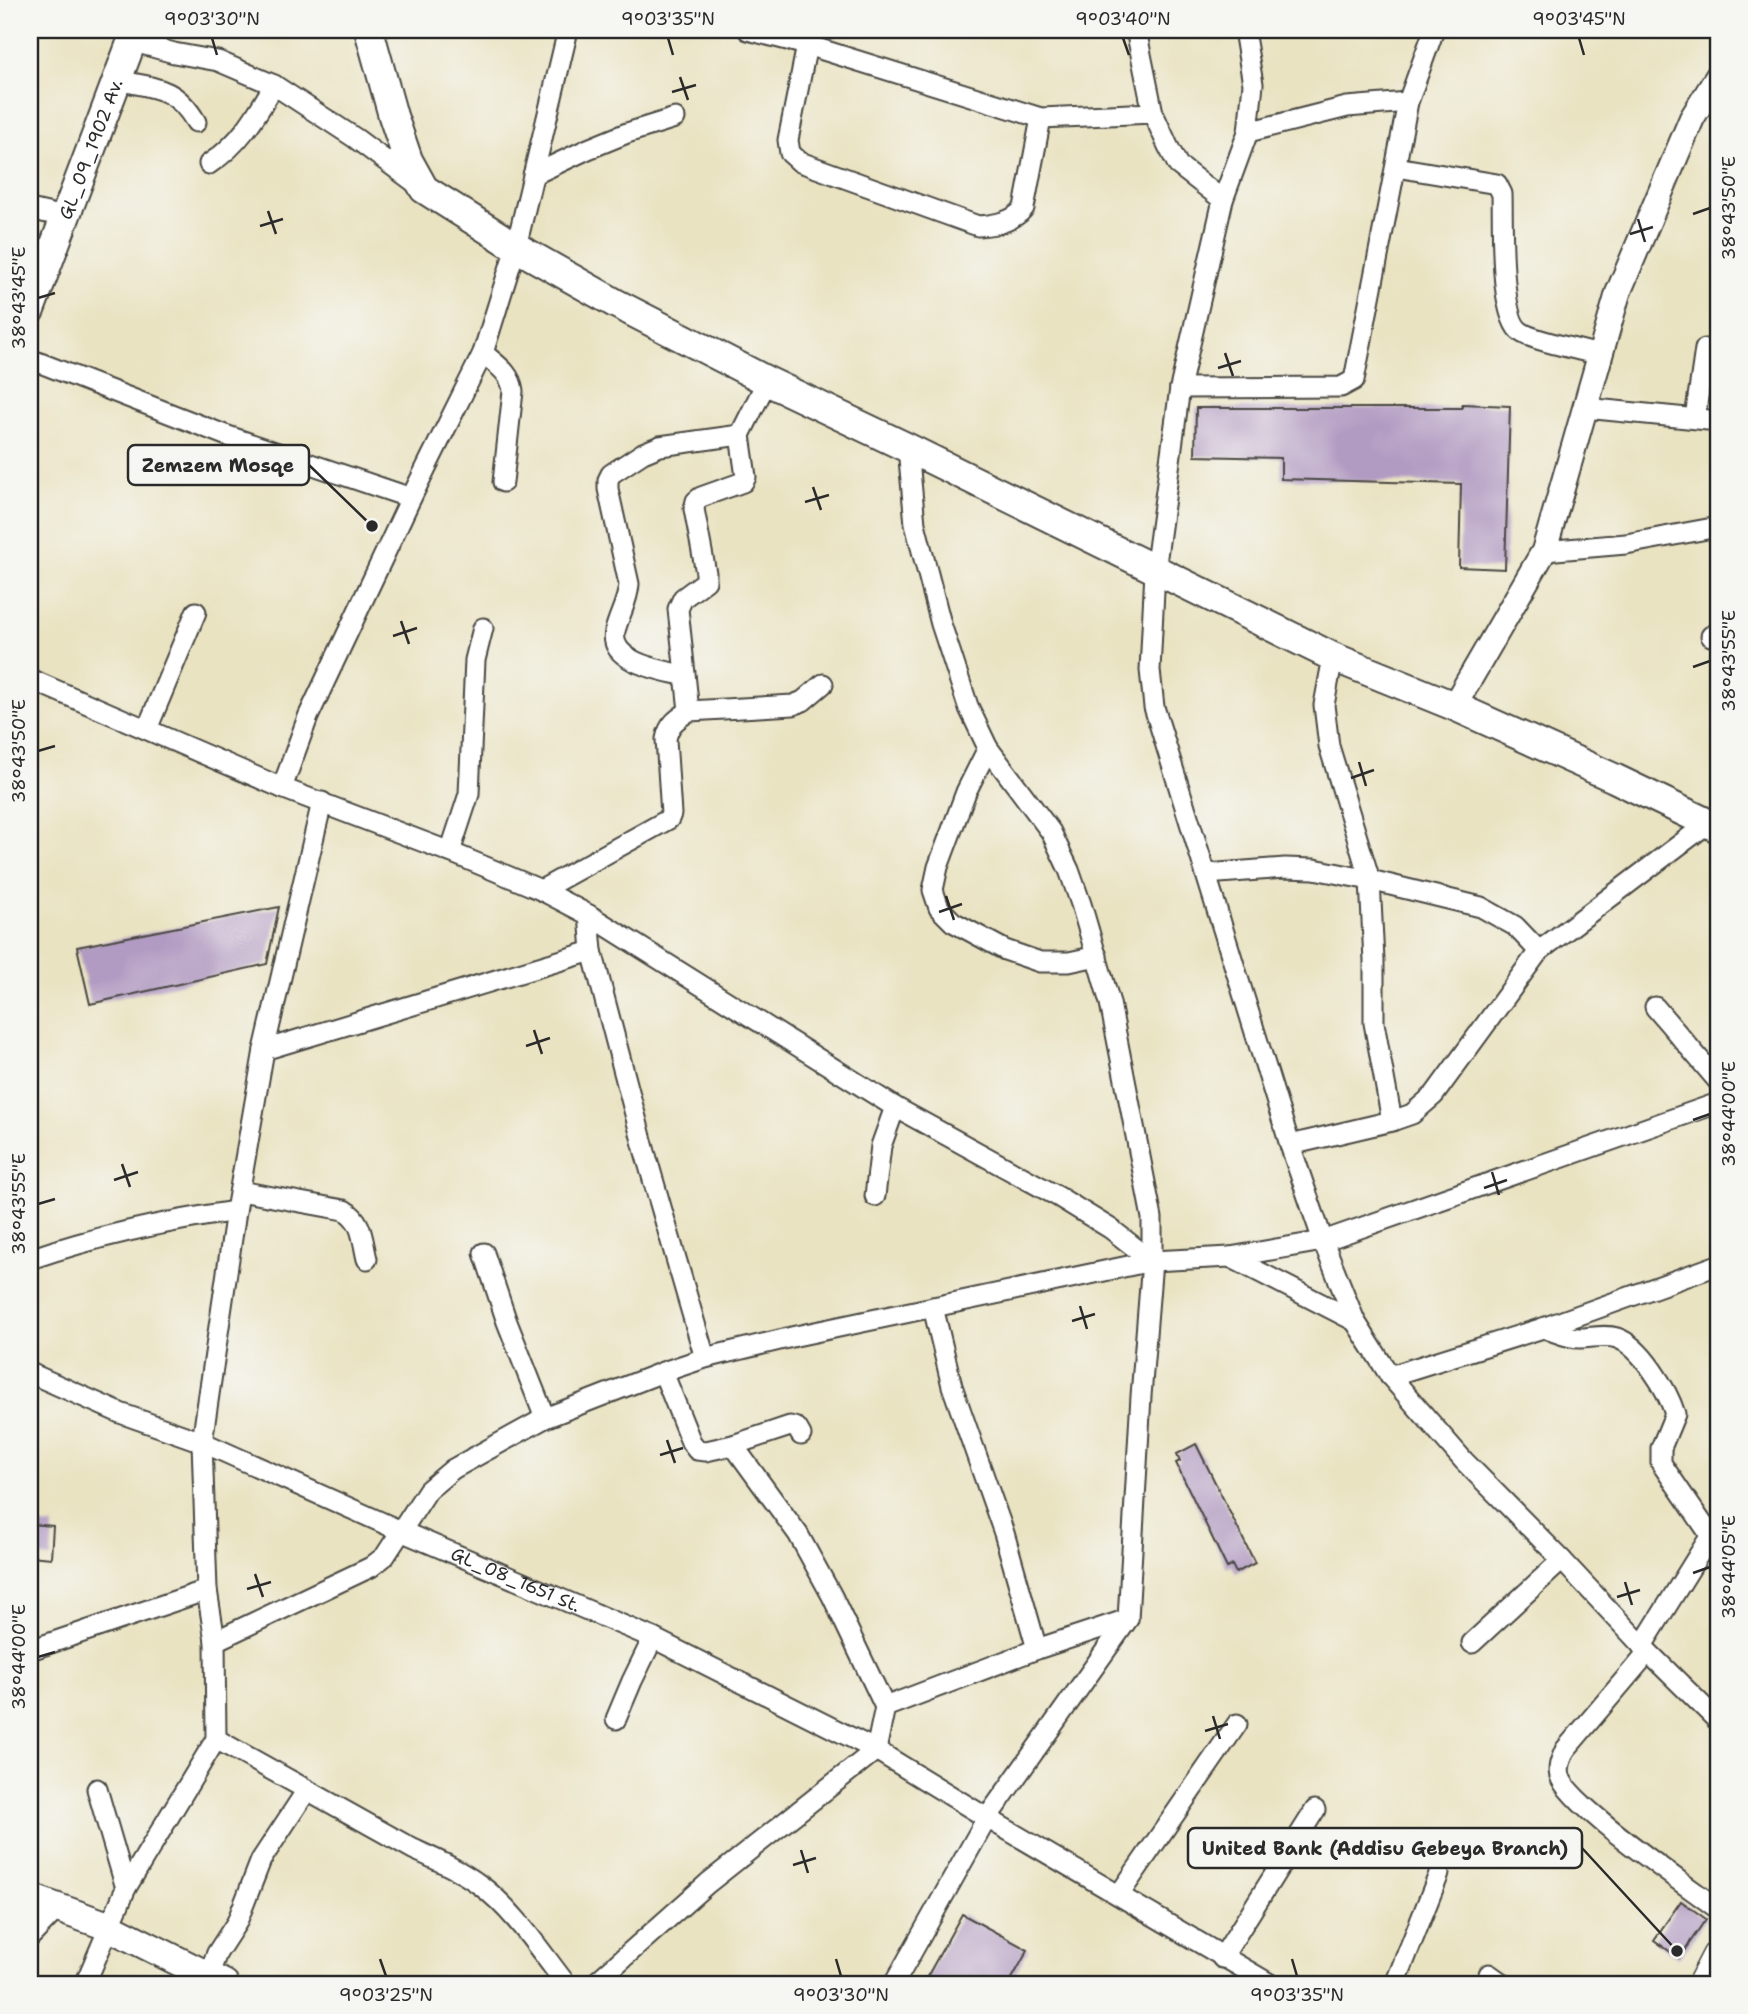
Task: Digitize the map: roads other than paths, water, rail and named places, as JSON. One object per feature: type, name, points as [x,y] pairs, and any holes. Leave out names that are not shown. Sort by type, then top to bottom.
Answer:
[{"type":"main road","points":[[369,30],[408,160],[424,189],[516,247],[615,303],[767,382],[908,448],[1155,571],[1333,657],[1454,706],[1713,826]]},
{"type":"main road","name":"GL_09_1902 Av.","points":[[30,310],[133,35]]},
{"type":"main road","points":[[30,1898],[108,1926],[213,1981]]},
{"type":"main road","points":[[1704,1984],[1718,1958]]},
{"type":"street","points":[[282,788],[308,717],[411,498],[484,353],[516,247],[568,30]]},
{"type":"street","points":[[748,30],[1041,118],[1153,113]]},
{"type":"street","points":[[1136,30],[1153,113],[1178,165],[1223,200]]},
{"type":"street","points":[[1244,30],[1253,84],[1248,132],[1223,200],[1180,388],[1155,571],[1150,670],[1154,707],[1290,1144],[1323,1241],[1355,1321],[1390,1376],[1464,1461],[1718,1721]]},
{"type":"street","points":[[1180,388],[1340,387],[1354,380],[1408,102],[1434,30]]},
{"type":"street","points":[[133,35],[174,53],[218,61],[274,85],[355,138],[424,189]]},
{"type":"street","points":[[807,46],[788,140],[790,153],[800,162],[978,226],[1005,222],[1024,208],[1041,118]]},
{"type":"street","points":[[1454,706],[1545,551],[1623,281],[1692,118],[1718,76]]},
{"type":"street","points":[[117,80],[175,95],[186,105],[196,122]]},
{"type":"street","points":[[209,164],[228,152],[254,118],[274,85]]},
{"type":"street","points":[[1248,132],[1347,107],[1408,102]]},
{"type":"street","points":[[533,176],[614,138],[676,118]]},
{"type":"street","points":[[1396,167],[1497,184],[1502,194],[1506,303],[1512,323],[1523,334],[1600,355]]},
{"type":"street","points":[[30,209],[64,217]]},
{"type":"street","points":[[1695,418],[1705,349]]},
{"type":"street","points":[[484,353],[508,375],[512,383],[503,481]]},
{"type":"street","points":[[30,359],[225,435],[411,498]]},
{"type":"street","points":[[689,711],[679,603],[706,581],[694,509],[696,501],[701,497],[743,482],[746,477],[740,435],[767,382]]},
{"type":"street","points":[[1585,408],[1718,421]]},
{"type":"street","points":[[685,676],[626,659],[615,643],[615,633],[629,595],[629,584],[608,480],[618,469],[660,446],[740,435]]},
{"type":"street","points":[[894,1984],[987,1818],[1128,1619],[1140,1396],[1152,1261],[1152,1218],[1110,1003],[1097,956],[1069,870],[1051,832],[988,748],[968,706],[941,624],[915,524],[908,448]]},
{"type":"street","points":[[1545,551],[1626,544],[1718,527]]},
{"type":"street","points":[[147,729],[196,612]]},
{"type":"street","points":[[450,852],[469,794],[475,660],[483,628]]},
{"type":"street","points":[[1333,657],[1324,705],[1329,746],[1370,880],[1374,1023],[1392,1121]]},
{"type":"street","points":[[30,679],[282,788],[541,890],[589,915],[895,1107],[1059,1197],[1111,1229],[1152,1261]]},
{"type":"street","points":[[541,890],[669,819],[671,814],[666,739],[669,727],[689,711],[793,705],[803,701],[823,684]]},
{"type":"street","points":[[988,748],[966,792],[938,867],[933,890],[939,908],[953,922],[1004,950],[1040,962],[1069,962],[1097,956]]},
{"type":"street","points":[[85,1984],[126,1888],[216,1740],[215,1641],[207,1590],[202,1442],[264,1050],[321,802]]},
{"type":"street","points":[[1290,1144],[1412,1114],[1434,1096],[1539,951],[1713,826]]},
{"type":"street","points":[[1206,874],[1285,868],[1314,869],[1370,880],[1481,907],[1515,926],[1539,951]]},
{"type":"street","points":[[589,915],[592,951],[645,1152],[705,1358]]},
{"type":"street","points":[[264,1050],[592,951]]},
{"type":"street","points":[[1655,1007],[1718,1081]]},
{"type":"street","points":[[215,1641],[371,1567],[385,1556],[403,1532],[428,1490],[453,1469],[545,1418],[663,1372],[705,1358],[796,1336],[1152,1261],[1230,1257],[1323,1241],[1718,1103]]},
{"type":"street","points":[[875,1196],[881,1146],[895,1107]]},
{"type":"street","points":[[30,1259],[67,1246],[238,1201],[344,1210],[354,1216],[358,1223],[367,1259]]},
{"type":"street","points":[[484,1253],[507,1322],[545,1418]]},
{"type":"street","points":[[1230,1257],[1355,1321]]},
{"type":"street","points":[[1390,1376],[1542,1328],[1718,1265]]},
{"type":"street","points":[[933,1307],[951,1386],[1004,1533],[1037,1649]]},
{"type":"street","points":[[1542,1328],[1576,1338],[1616,1338],[1625,1342],[1649,1365],[1664,1387],[1675,1414],[1661,1448],[1661,1463],[1715,1530],[1645,1649],[1565,1750],[1559,1763],[1560,1777],[1570,1793],[1590,1812],[1718,1909]]},
{"type":"street","points":[[663,1372],[691,1442],[698,1450],[706,1451],[733,1445],[790,1426],[797,1428],[801,1435]]},
{"type":"street","name":"GL_08_1651 St.","points":[[30,1373],[120,1413],[202,1442],[403,1532],[653,1638],[876,1749],[987,1818],[1270,1984]]},
{"type":"street","points":[[594,1984],[708,1883],[876,1749],[885,1707],[832,1596],[798,1534],[733,1445]]},
{"type":"street","points":[[1472,1643],[1562,1560]]},
{"type":"street","points":[[30,1650],[207,1590]]},
{"type":"street","points":[[885,1707],[1037,1649],[1128,1619]]},
{"type":"street","points":[[616,1719],[653,1638]]},
{"type":"street","points":[[1119,1895],[1237,1724]]},
{"type":"street","points":[[216,1740],[482,1886],[508,1911],[566,1984]]},
{"type":"street","points":[[97,1789],[126,1888]]},
{"type":"street","points":[[213,1981],[217,1953],[237,1922],[261,1860],[307,1790]]},
{"type":"street","points":[[1222,1958],[1315,1811]]},
{"type":"street","points":[[1395,1984],[1439,1874]]},
{"type":"street","points":[[30,1937],[58,1908]]},
{"type":"place","name":"Zemzem Mosqe","points":[[372,526]]},
{"type":"place","name":"United Bank (Addisu Gebeya Branch)","points":[[1677,1951]]}]
